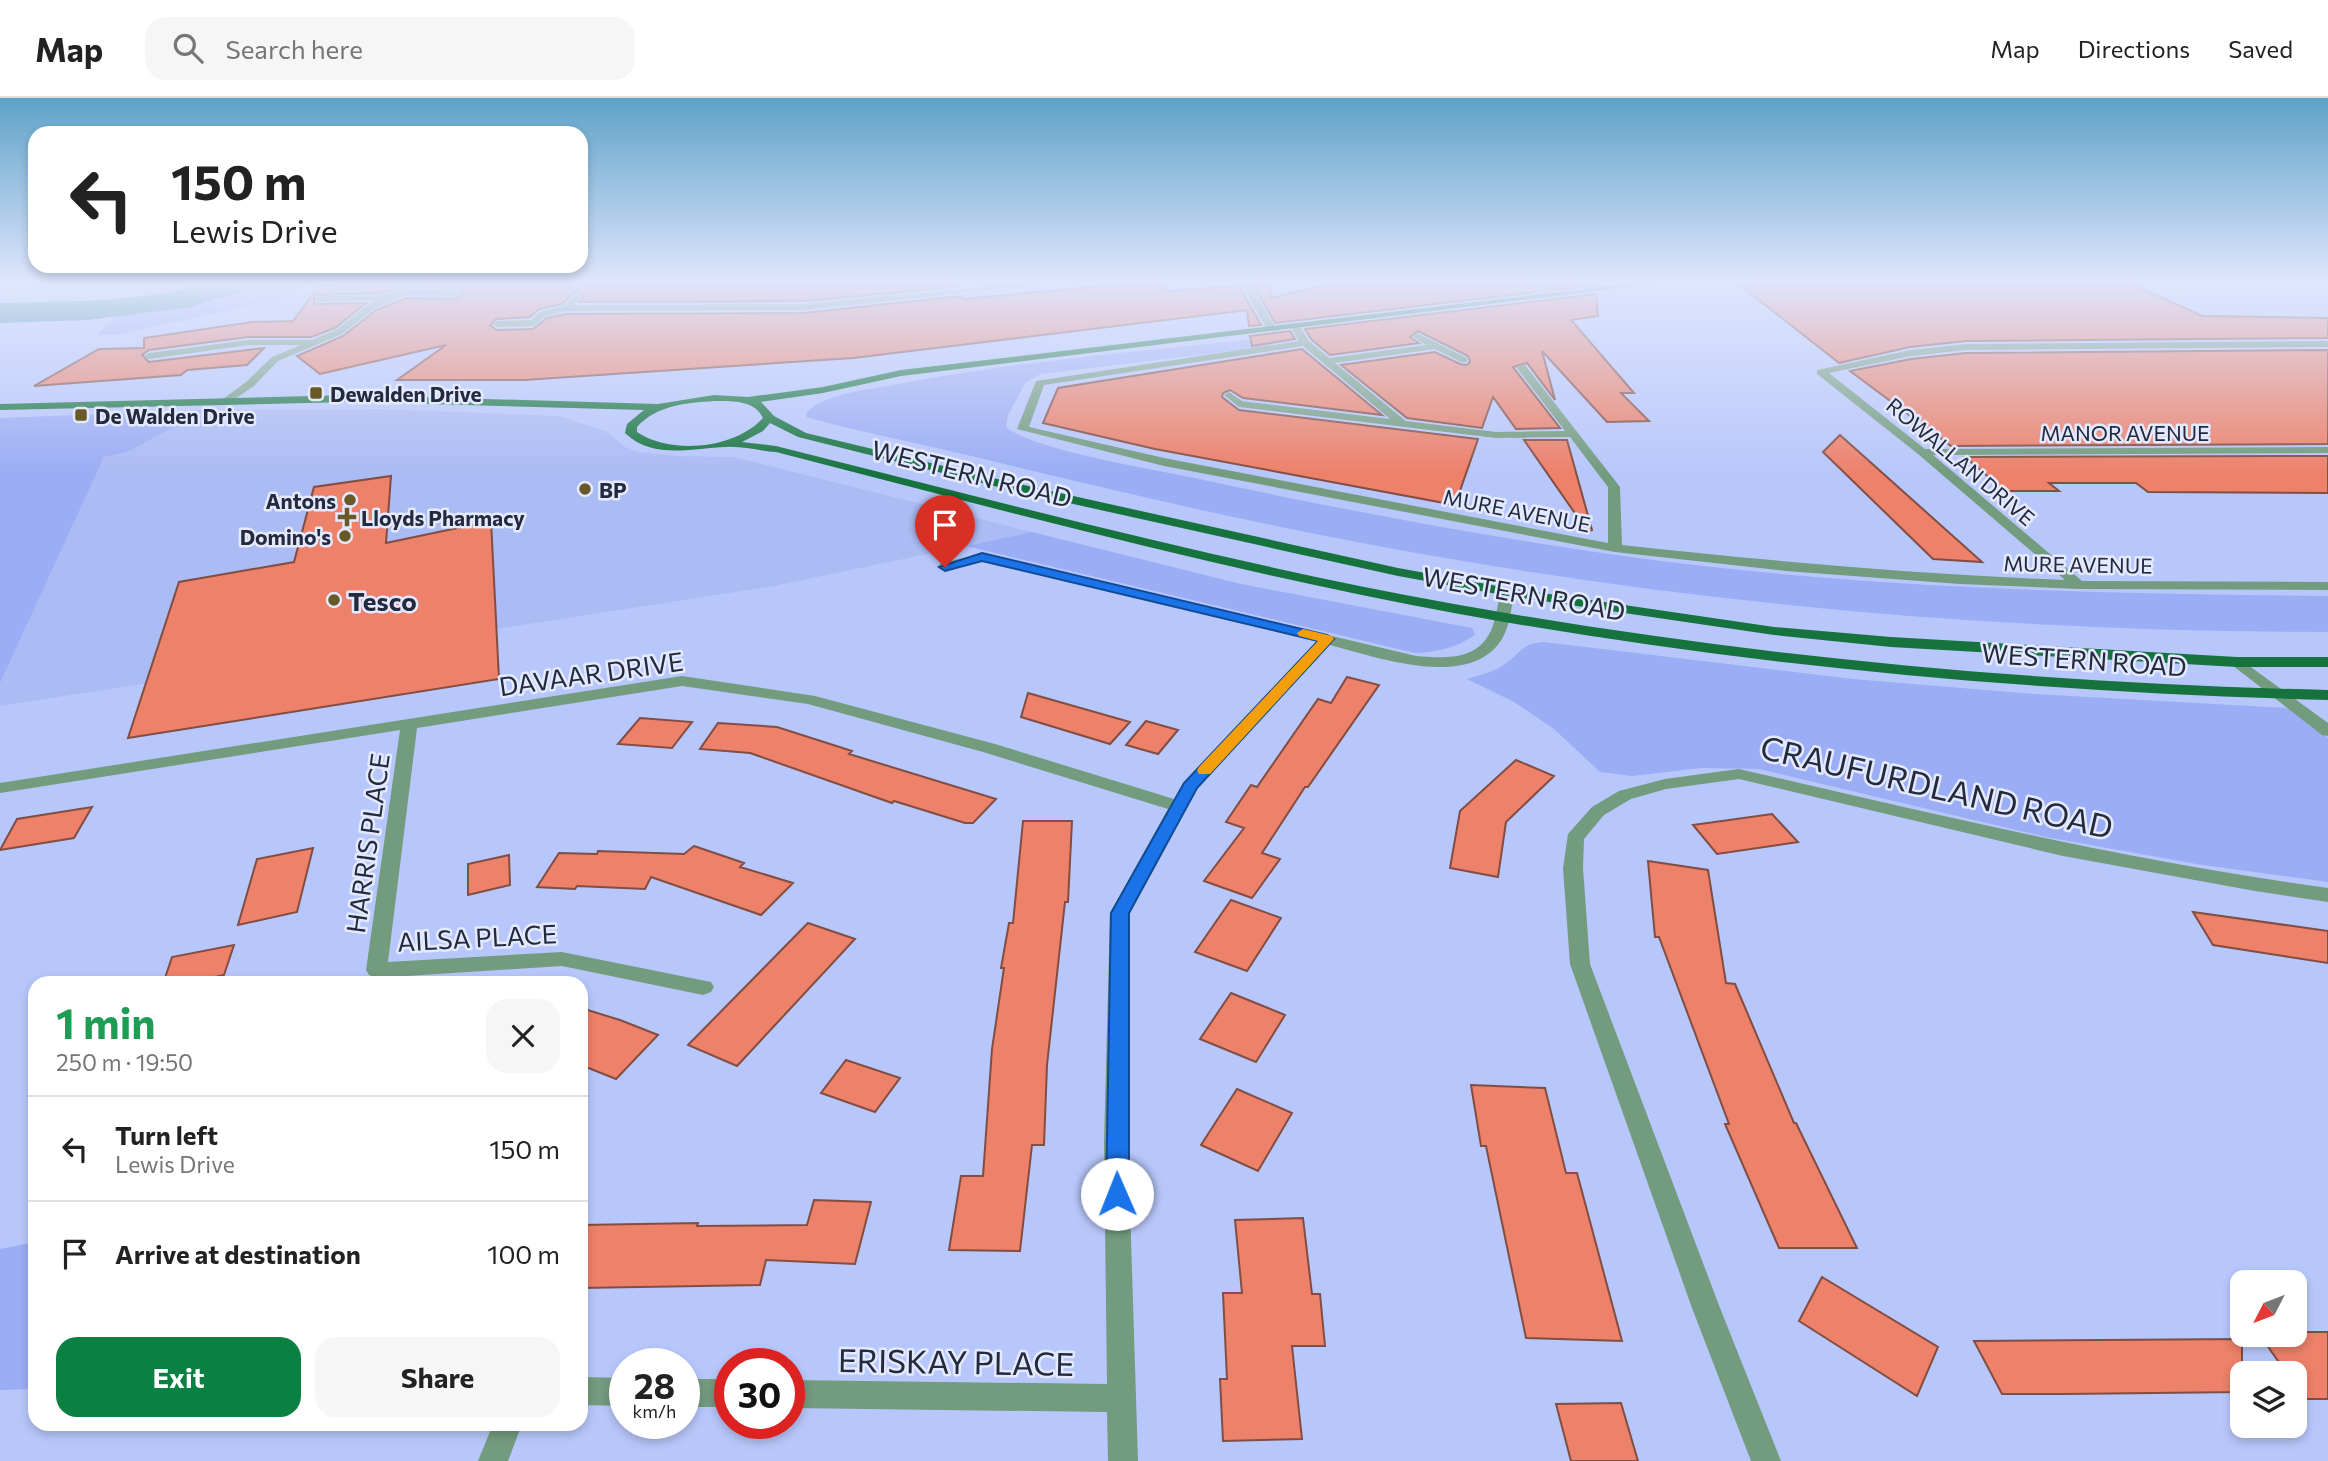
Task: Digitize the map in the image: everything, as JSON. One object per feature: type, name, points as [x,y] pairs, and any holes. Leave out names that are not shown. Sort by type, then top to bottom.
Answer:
[{"type":"main road","points":[[0,407],[228,399],[469,400],[661,407],[714,398],[746,401],[823,390],[901,373],[1131,346]]},
{"type":"main road","points":[[661,407],[636,419],[631,426],[631,433],[637,440],[652,445],[696,448],[726,443],[751,434],[767,414],[823,390]]},
{"type":"main road","name":"WESTERN ROAD","points":[[746,401],[802,435],[1010,486],[1371,566],[1508,592],[1826,636],[2052,653],[2237,662],[2328,662]]},
{"type":"main road","points":[[579,406],[605,416]]},
{"type":"main road","points":[[618,421],[631,426]]},
{"type":"main road","name":"WESTERN ROAD","points":[[726,443],[776,449],[1329,584],[1500,616],[1669,642],[1892,670],[2076,686],[2328,695]]},
{"type":"street","points":[[149,356],[199,353],[238,346]]},
{"type":"street","points":[[228,399],[250,384],[275,359],[307,346]]},
{"type":"street","name":"MURE AVENUE","points":[[1281,346],[1040,383],[1023,429],[1164,462],[1615,548],[1786,567],[1960,580],[2079,585],[2328,586]]},
{"type":"street","points":[[1309,346],[1404,425]]},
{"type":"street","points":[[1328,361],[1437,346],[1464,360]]},
{"type":"street","name":"ROWALLAN DRIVE","points":[[2079,585],[1922,452],[1821,372],[1911,353],[1966,347],[2134,346]]},
{"type":"street","points":[[1521,368],[1614,487],[1615,548]]},
{"type":"street","points":[[1229,395],[1239,404],[1404,425],[1496,435],[1574,434]]},
{"type":"street","name":"MANOR AVENUE","points":[[1922,452],[2328,450]]},
{"type":"street","points":[[945,567],[982,557],[1420,662],[1448,663],[1475,658],[1496,638],[1508,592]]},
{"type":"street","points":[[1123,1461],[1116,1143],[1120,913],[1190,786],[1327,639]]},
{"type":"street","points":[[2237,662],[2328,732]]},
{"type":"street","name":"DAVAAR DRIVE","points":[[0,788],[682,681],[809,699],[989,748],[1178,807]]},
{"type":"street","name":"HARRIS PLACE","points":[[376,970],[409,723]]},
{"type":"street","name":"CRAUFURDLAND ROAD","points":[[1766,1461],[1706,1308],[1580,964],[1573,868],[1575,838],[1598,811],[1625,795],[1665,784],[1739,774],[2063,850],[2328,895]]},
{"type":"street","name":"AILSA PLACE","points":[[376,970],[562,959],[703,987]]},
{"type":"street","points":[[588,1391],[609,1392]]},
{"type":"street","name":"ERISKAY PLACE","points":[[805,1394],[1122,1398]]},
{"type":"street","points":[[493,1461],[505,1431]]},
{"type":"shaded area","points":[[1192,346],[1267,346],[1041,374],[1026,382],[1008,415],[1006,427],[1042,444],[1127,465],[1410,521],[1623,556],[1711,567],[1886,582],[2063,591],[2328,596],[2328,632],[2110,628],[2000,622],[1782,604],[1565,577],[1457,560],[1217,514],[806,417],[807,412],[815,406],[836,396],[942,376]]},
{"type":"shaded area","points":[[383,409],[559,416],[607,432],[625,447],[638,452],[734,457],[1032,532],[774,586],[0,706],[0,682],[104,457],[127,452],[206,410]]},
{"type":"shaded area","points":[[206,410],[127,452],[104,457],[0,683],[0,418]]},
{"type":"shaded area","points":[[1032,532],[1241,584],[1472,628],[1475,635],[1446,649],[1415,653],[966,546]]},
{"type":"shaded area","points":[[1544,642],[1853,679],[2034,694],[2286,708],[2299,714],[2328,738],[2328,882],[2202,865],[2046,837],[1759,769],[1701,768],[1632,776],[1600,772],[1554,729],[1514,702],[1467,679],[1496,669],[1526,647]]},
{"type":"shaded area","points":[[28,1243],[28,1389],[0,1390],[0,1249]]},
{"type":"building","points":[[144,346],[182,346],[149,350],[142,355],[149,362],[264,348],[247,365],[187,370],[181,375],[34,386],[99,349],[144,348]]},
{"type":"building","points":[[321,346],[443,346],[320,374],[297,356]]},
{"type":"building","points":[[445,346],[955,346],[853,358],[524,380],[397,380]]},
{"type":"building","points":[[1319,346],[1400,346],[1330,355]]},
{"type":"building","points":[[1447,346],[1593,346],[1634,393],[1621,393],[1649,421],[1607,422],[1542,351],[1555,400],[1527,363],[1513,367],[1560,428],[1516,429],[1493,397],[1482,428],[1407,418],[1341,365],[1435,352],[1467,365],[1470,362],[1468,356]]},
{"type":"building","points":[[1817,346],[1923,346],[1910,347],[1839,363]]},
{"type":"building","points":[[1302,349],[1382,415],[1243,398],[1230,390],[1223,393],[1222,397],[1239,410],[1478,439],[1455,505],[1155,449],[1043,423],[1058,388]]},
{"type":"building","points":[[2328,350],[2328,444],[1951,446],[1850,371],[1911,359],[1966,353]]},
{"type":"building","points":[[1840,435],[1982,562],[1933,559],[1823,452]]},
{"type":"building","points":[[1524,440],[1567,440],[1592,530],[1588,532]]},
{"type":"building","points":[[2328,456],[2328,493],[2148,492],[2136,483],[2049,483],[2059,491],[2005,491],[1965,457]]},
{"type":"building","points":[[391,476],[386,543],[491,521],[499,679],[128,738],[179,582],[294,562],[314,487]]},
{"type":"building","points":[[1347,677],[1379,685],[1308,787],[1305,787],[1262,853],[1280,859],[1252,898],[1204,881],[1244,828],[1226,822],[1251,785],[1257,787],[1318,699],[1331,703]]},
{"type":"building","points":[[1028,693],[1130,722],[1110,744],[1021,717]]},
{"type":"building","points":[[640,718],[692,722],[672,748],[618,744]]},
{"type":"building","points":[[1146,721],[1178,730],[1158,754],[1126,745]]},
{"type":"building","points":[[718,723],[777,727],[852,751],[849,754],[996,799],[973,823],[965,823],[894,801],[892,803],[750,753],[700,749]]},
{"type":"building","points":[[1516,760],[1554,776],[1506,822],[1498,877],[1450,868],[1460,811]]},
{"type":"building","points":[[92,807],[74,838],[0,850],[17,819]]},
{"type":"building","points":[[1772,814],[1798,842],[1717,854],[1693,825]]},
{"type":"building","points":[[1023,821],[1072,821],[1068,902],[1065,902],[1047,1065],[1044,1145],[1032,1145],[1020,1251],[949,1250],[961,1176],[983,1176],[992,1049],[1004,968],[1001,968],[1009,923],[1013,923]]},
{"type":"building","points":[[694,846],[744,863],[740,867],[793,883],[761,915],[651,877],[645,889],[537,887],[559,853],[597,854],[598,851],[684,854]]},
{"type":"building","points":[[313,848],[297,912],[238,925],[257,859]]},
{"type":"building","points":[[509,855],[510,885],[468,895],[468,864]]},
{"type":"building","points":[[1648,861],[1708,870],[1726,983],[1735,984],[1794,1123],[1857,1248],[1779,1248],[1725,1124],[1729,1124],[1659,937],[1655,937]]},
{"type":"building","points":[[1231,900],[1281,918],[1247,971],[1195,952]]},
{"type":"building","points":[[2193,912],[2328,931],[2328,963],[2213,945]]},
{"type":"building","points":[[808,923],[855,939],[737,1066],[688,1045]]},
{"type":"building","points":[[234,945],[224,975],[219,976],[166,976],[172,957]]},
{"type":"building","points":[[1231,993],[1285,1015],[1256,1062],[1200,1039]]},
{"type":"building","points":[[588,1010],[658,1035],[616,1079],[588,1068]]},
{"type":"building","points":[[846,1060],[900,1078],[875,1112],[821,1093]]},
{"type":"building","points":[[1471,1085],[1545,1088],[1566,1173],[1577,1173],[1622,1341],[1526,1338],[1486,1146],[1481,1146]]},
{"type":"building","points":[[1237,1089],[1292,1113],[1258,1171],[1201,1145]]},
{"type":"building","points":[[814,1200],[871,1202],[855,1264],[766,1260],[760,1285],[588,1288],[588,1225],[807,1225]]},
{"type":"building","points":[[1303,1218],[1312,1294],[1320,1294],[1325,1346],[1292,1346],[1302,1439],[1223,1441],[1220,1379],[1227,1379],[1223,1293],[1242,1293],[1235,1220]]},
{"type":"building","points":[[1822,1277],[1938,1347],[1917,1396],[1799,1321]]},
{"type":"building","points":[[2307,1332],[2328,1332],[2328,1399],[2307,1399],[2307,1361],[2278,1361],[2269,1348],[2306,1348]]},
{"type":"building","points":[[2230,1339],[2230,1348],[2242,1348],[2242,1361],[2230,1361],[2230,1392],[2002,1394],[1974,1341]]},
{"type":"building","points":[[1621,1403],[1638,1461],[1571,1461],[1556,1404]]},
{"type":"slow traffic","points":[[1205,770],[1327,639],[1303,633]]},
{"type":"place","name":"Dewalden Drive","points":[[316,393]]},
{"type":"place","name":"De Walden Drive","points":[[81,415]]},
{"type":"place","name":"BP","points":[[585,489]]},
{"type":"place","name":"Antons","points":[[350,500]]},
{"type":"place","name":"Lloyds Pharmacy","points":[[347,517]]},
{"type":"place","name":"Domino's","points":[[345,536]]},
{"type":"place","name":"Tesco","points":[[334,600]]},
{"type":"route","points":[[945,567],[982,557],[1327,639],[1190,786],[1120,913],[1117,1194]]}]
